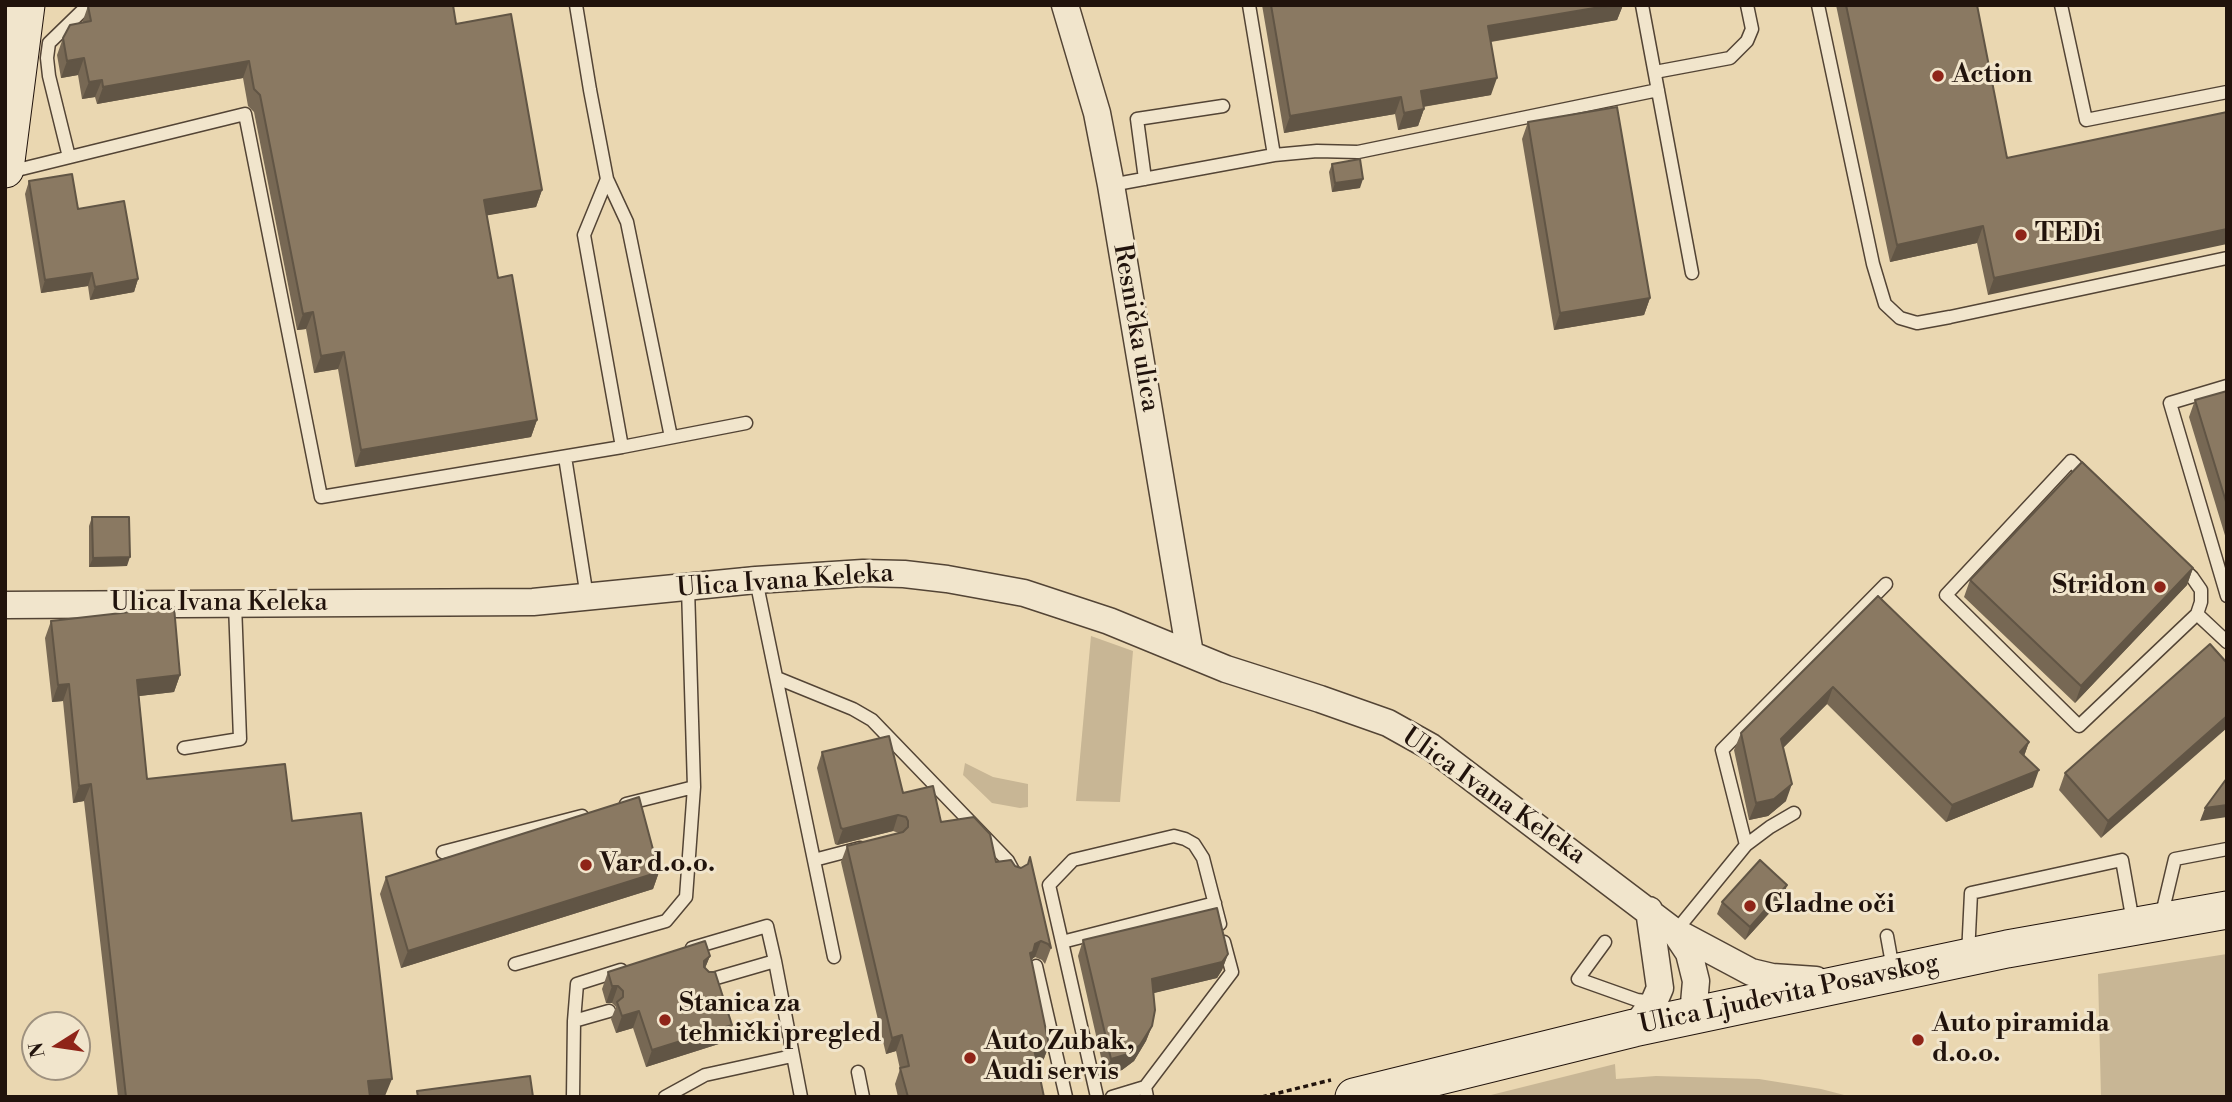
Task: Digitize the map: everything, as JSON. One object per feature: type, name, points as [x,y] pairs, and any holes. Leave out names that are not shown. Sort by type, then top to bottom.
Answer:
[{"type":"main road","points":[[5,171],[26,5]]},
{"type":"main road","name":"Ulica Ljudevita Posavskog","points":[[1339,1089],[1428,1088],[1644,1015],[1693,1015],[1968,957],[2227,910]]},
{"type":"street","name":"Resnička ulica","points":[[1065,5],[1097,113],[1111,185],[1190,654]]},
{"type":"street","name":"Ulica Ivana Keleka","points":[[5,605],[533,602],[756,580],[863,573],[904,574],[984,584],[1063,605],[1226,669],[1320,699],[1403,731],[1456,765],[1675,932],[1751,972],[1772,977],[1853,981]]},
{"type":"street","points":[[1644,1015],[1660,988],[1649,910]]},
{"type":"street","name":"Ulica Ivana Keleka","points":[[1675,932],[1689,953],[1696,981],[1693,1015]]},
{"type":"lane","points":[[69,158],[49,76],[47,58],[50,43],[83,10],[113,5]]},
{"type":"lane","points":[[576,5],[607,179],[628,222],[671,437]]},
{"type":"lane","points":[[1249,5],[1274,155]]},
{"type":"lane","points":[[1642,5],[1692,273]]},
{"type":"lane","points":[[1655,72],[1730,58],[1747,41],[1752,29],[1747,5]]},
{"type":"lane","points":[[1818,5],[1873,264],[1885,304],[1900,318],[1917,323],[1950,317],[2227,258]]},
{"type":"lane","points":[[2061,5],[2086,120],[2227,92]]},
{"type":"lane","points":[[1111,185],[1274,155],[1317,151],[1358,152],[1658,90]]},
{"type":"lane","points":[[1145,179],[1137,119],[1223,106]]},
{"type":"lane","points":[[5,171],[69,158],[245,114],[321,497],[565,457],[746,423]]},
{"type":"lane","points":[[607,179],[584,235],[622,447]]},
{"type":"lane","points":[[2227,386],[2170,403],[2227,596]]},
{"type":"lane","points":[[565,457],[587,597]]},
{"type":"lane","points":[[2071,461],[2192,577],[2201,590],[2197,614],[2079,726],[1946,595],[2071,461]]},
{"type":"lane","points":[[756,580],[834,957]]},
{"type":"lane","points":[[1746,845],[1722,750],[1886,584]]},
{"type":"lane","points":[[515,964],[666,921],[685,897],[694,787],[688,588]]},
{"type":"lane","points":[[184,748],[240,739],[235,604]]},
{"type":"lane","points":[[2197,614],[2227,642]]},
{"type":"lane","points":[[777,678],[853,709],[872,720],[1008,861],[1015,875]]},
{"type":"lane","points":[[615,807],[694,787]]},
{"type":"lane","points":[[1675,932],[1746,845],[1794,813]]},
{"type":"lane","points":[[443,852],[588,814]]},
{"type":"lane","points":[[1097,1097],[1049,885],[1073,860],[1174,836],[1194,844],[1203,858],[1232,972],[1146,1092],[1112,1097]]},
{"type":"lane","points":[[814,860],[867,846]]},
{"type":"lane","points":[[2147,924],[2175,859],[2227,849]]},
{"type":"lane","points":[[1968,957],[1971,894],[2122,860],[2147,924]]},
{"type":"lane","points":[[1062,942],[1215,903]]},
{"type":"lane","points":[[679,952],[767,926],[801,1097]]},
{"type":"lane","points":[[1886,936],[1894,973]]},
{"type":"lane","points":[[1605,942],[1578,979],[1637,1000],[1644,1015]]},
{"type":"lane","points":[[706,981],[775,961]]},
{"type":"lane","points":[[1036,966],[1066,1097]]},
{"type":"lane","points":[[573,1097],[577,984],[628,968]]},
{"type":"lane","points":[[574,1021],[608,1011]]},
{"type":"lane","points":[[665,1097],[705,1075],[792,1056]]},
{"type":"lane","points":[[858,1072],[863,1097]]},
{"type":"path","points":[[1262,1097],[1339,1089]]},
{"type":"shaded area","points":[[1091,636],[1133,651],[1120,802],[1076,801]]},
{"type":"shaded area","points":[[965,763],[993,777],[1028,784],[1028,807],[992,803],[963,775]]},
{"type":"shaded area","points":[[2227,954],[2227,1097],[2101,1097],[2098,974]]},
{"type":"shaded area","points":[[1615,1064],[1616,1079],[1656,1076],[1759,1079],[1852,1097],[1483,1097]]},
{"type":"building","points":[[89,5],[453,5],[456,24],[511,14],[542,190],[484,200],[498,278],[512,275],[537,420],[361,450],[344,352],[321,356],[313,312],[303,314],[260,95],[254,89],[249,61],[103,87],[102,80],[89,82],[84,58],[67,61],[63,38],[70,25],[91,21]]},
{"type":"building","points":[[1271,5],[1612,5],[1488,26],[1497,78],[1421,91],[1424,109],[1404,113],[1401,97],[1290,116]]},
{"type":"building","points":[[1846,5],[1977,5],[2007,158],[2227,112],[2227,229],[1994,278],[1983,226],[1897,245]]},
{"type":"building","points":[[1617,107],[1650,298],[1560,313],[1528,122]]},
{"type":"building","points":[[1360,159],[1363,179],[1335,183],[1332,164]]},
{"type":"building","points":[[72,174],[78,209],[124,201],[138,279],[95,287],[92,273],[45,280],[29,181]]},
{"type":"building","points":[[2227,391],[2227,505],[2195,400]]},
{"type":"building","points":[[2082,462],[2193,568],[2081,686],[1970,580]]},
{"type":"building","points":[[92,517],[129,517],[130,557],[93,558]]},
{"type":"building","points":[[1878,596],[2029,742],[2020,752],[2039,770],[1952,805],[1833,687],[1781,739],[1792,784],[1774,799],[1756,803],[1741,733]]},
{"type":"building","points":[[174,607],[180,675],[137,680],[147,779],[285,764],[292,821],[361,813],[392,1079],[368,1081],[370,1097],[126,1097],[91,784],[79,786],[69,684],[58,685],[51,621]]},
{"type":"building","points":[[2210,644],[2227,663],[2227,716],[2108,821],[2065,773]]},
{"type":"building","points":[[889,736],[903,793],[933,786],[941,822],[974,817],[990,834],[996,862],[1011,860],[1015,866],[1021,868],[1028,864],[1030,857],[1051,948],[1041,941],[1035,944],[1033,952],[1030,953],[1049,1045],[1034,1049],[1044,1097],[908,1097],[900,1068],[909,1066],[902,1035],[892,1038],[847,846],[903,832],[908,827],[908,821],[906,817],[898,815],[841,828],[822,752]]},
{"type":"building","points":[[2227,778],[2227,805],[2205,808]]},
{"type":"building","points":[[639,797],[659,872],[408,951],[386,877]]},
{"type":"building","name":"Gladne oči","points":[[1760,860],[1787,885],[1750,927],[1722,902]]},
{"type":"building","points":[[1217,908],[1228,954],[1222,962],[1152,979],[1155,1010],[1152,1026],[1140,1045],[1128,1054],[1111,1059],[1083,940]]},
{"type":"building","name":"Stanica za tehnički pregled","points":[[705,941],[710,956],[704,961],[704,967],[709,972],[715,972],[732,1025],[652,1050],[639,1011],[622,1016],[617,1002],[623,997],[623,991],[618,986],[612,986],[608,972]]},
{"type":"building","points":[[530,1076],[533,1097],[418,1097],[417,1091]]},
{"type":"place","name":"Action","points":[[1938,76]]},
{"type":"place","name":"TEDi","points":[[2021,235]]},
{"type":"place","name":"Stridon","points":[[2160,587]]},
{"type":"place","name":"Var d.o.o.","points":[[586,865]]},
{"type":"place","name":"Gladne oči","points":[[1750,906]]},
{"type":"place","name":"Stanica za tehnički pregled","points":[[665,1020]]},
{"type":"place","name":"Auto piramida d.o.o.","points":[[1918,1040]]},
{"type":"place","name":"Auto Zubak, Audi servis","points":[[970,1058]]}]
